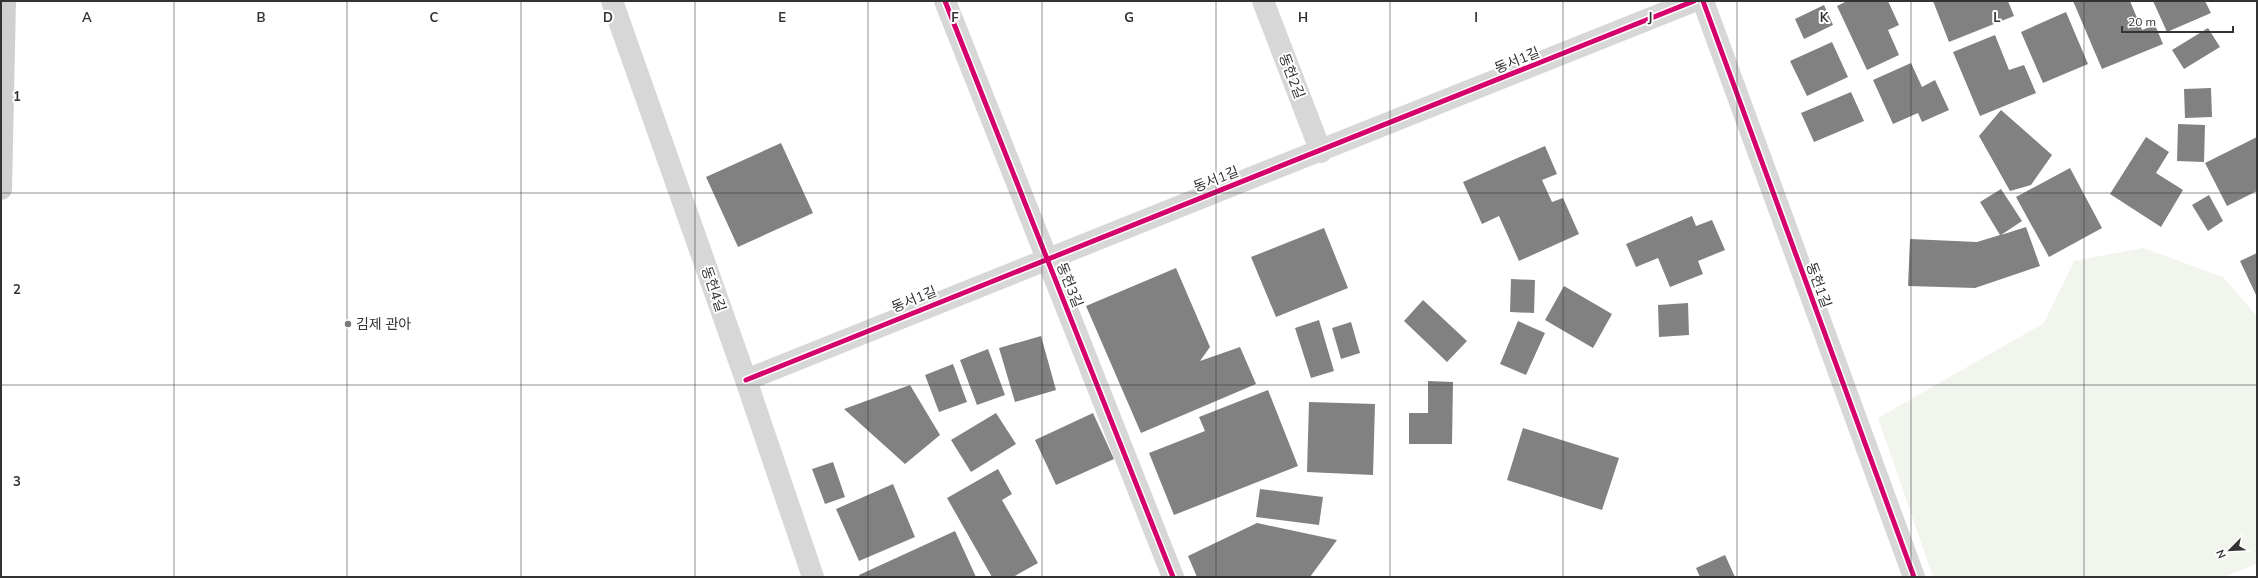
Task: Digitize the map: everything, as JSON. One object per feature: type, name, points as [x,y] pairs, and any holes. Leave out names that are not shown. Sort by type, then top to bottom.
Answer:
[{"type":"street","points":[[1,189],[5,1]]},
{"type":"street","name":"동헌4길","points":[[612,1],[746,380],[813,577]]},
{"type":"street","name":"동헌3길","points":[[945,1],[1173,577]]},
{"type":"street","name":"동헌2길","points":[[1263,1],[1321,152]]},
{"type":"street","name":"동서1길","points":[[746,380],[1047,258],[1321,152],[1694,1]]},
{"type":"street","name":"동헌1길","points":[[1703,1],[1914,577]]},
{"type":"shaded area","points":[[2143,248],[2223,277],[2257,316],[2257,564],[2224,577],[1933,577],[1878,418],[2044,323],[2074,261]]},
{"type":"building","points":[[1847,1],[1888,1],[1899,25],[1888,30],[1899,55],[1867,70],[1837,6]]},
{"type":"building","points":[[1933,1],[2008,1],[2014,16],[1949,42]]},
{"type":"building","points":[[2073,1],[2130,1],[2142,30],[2155,25],[2163,44],[2102,69]]},
{"type":"building","points":[[2153,1],[2205,1],[2211,13],[2167,32]]},
{"type":"building","points":[[1824,5],[1833,25],[1804,39],[1795,19]]},
{"type":"building","points":[[2066,12],[2088,64],[2043,83],[2021,32]]},
{"type":"building","points":[[2208,28],[2220,47],[2184,69],[2172,50]]},
{"type":"building","points":[[1995,35],[2009,70],[2024,65],[2036,93],[1980,116],[1953,52]]},
{"type":"building","points":[[1832,42],[1848,77],[1807,96],[1790,61]]},
{"type":"building","points":[[1911,63],[1922,87],[1935,80],[1949,110],[1922,122],[1918,113],[1893,124],[1873,80]]},
{"type":"building","points":[[2211,88],[2212,117],[2185,118],[2184,89]]},
{"type":"building","points":[[1851,92],[1864,121],[1814,142],[1801,113]]},
{"type":"building","points":[[2001,110],[2052,155],[2031,185],[2010,191],[1979,136]]},
{"type":"building","points":[[2178,124],[2205,125],[2204,162],[2177,161]]},
{"type":"building","points":[[2146,137],[2169,152],[2156,173],[2183,190],[2161,227],[2110,194]]},
{"type":"building","points":[[2257,137],[2257,191],[2227,206],[2205,163]]},
{"type":"building","points":[[781,143],[813,213],[738,247],[706,177]]},
{"type":"building","points":[[1545,146],[1557,174],[1542,180],[1552,202],[1563,198],[1579,234],[1519,261],[1499,216],[1482,224],[1463,182]]},
{"type":"building","points":[[2070,168],[2102,228],[2049,257],[2016,197]]},
{"type":"building","points":[[2001,189],[2022,221],[2001,235],[2026,227],[2040,266],[1975,288],[1908,286],[1910,239],[1977,242],[2000,235],[1980,202]]},
{"type":"building","points":[[2209,195],[2223,221],[2208,231],[2192,205]]},
{"type":"building","points":[[1692,216],[1696,226],[1712,220],[1725,250],[1698,261],[1703,274],[1670,287],[1658,258],[1636,267],[1626,244]]},
{"type":"building","points":[[1324,228],[1348,288],[1276,317],[1251,257]]},
{"type":"building","points":[[2257,253],[2257,297],[2240,261]]},
{"type":"building","points":[[1176,268],[1210,347],[1200,361],[1240,347],[1256,384],[1141,433],[1086,306]]},
{"type":"building","points":[[1511,279],[1535,280],[1534,313],[1510,312]]},
{"type":"building","points":[[1564,286],[1612,314],[1593,348],[1545,320]]},
{"type":"building","points":[[1423,300],[1467,341],[1447,362],[1404,321]]},
{"type":"building","points":[[1688,303],[1689,335],[1659,337],[1658,305]]},
{"type":"building","points":[[1319,320],[1334,371],[1311,378],[1295,328]]},
{"type":"building","points":[[1518,321],[1545,333],[1526,375],[1500,364]]},
{"type":"building","points":[[1351,322],[1360,353],[1341,359],[1332,328]]},
{"type":"building","points":[[1041,336],[1056,390],[1015,402],[999,348]]},
{"type":"building","points":[[988,349],[1005,395],[977,405],[960,360]]},
{"type":"building","points":[[953,364],[967,402],[939,412],[925,375]]},
{"type":"building","points":[[1428,381],[1453,382],[1452,444],[1409,444],[1409,413],[1428,413]]},
{"type":"building","points":[[910,385],[940,435],[905,464],[844,409]]},
{"type":"building","points":[[1268,390],[1298,466],[1174,515],[1149,453],[1205,431],[1199,417]]},
{"type":"building","points":[[1309,402],[1375,404],[1373,475],[1307,472]]},
{"type":"building","points":[[996,413],[1016,444],[971,472],[951,440]]},
{"type":"building","points":[[1093,413],[1114,459],[1056,485],[1035,440]]},
{"type":"building","points":[[1523,428],[1619,458],[1602,510],[1507,480]]},
{"type":"building","points":[[833,462],[845,497],[825,504],[812,469]]},
{"type":"building","points":[[998,469],[1012,494],[1002,500],[1038,563],[1013,577],[992,577],[947,498]]},
{"type":"building","points":[[893,484],[915,537],[859,561],[836,509]]},
{"type":"building","points":[[1260,489],[1323,497],[1319,525],[1256,517]]},
{"type":"building","points":[[1257,523],[1337,540],[1310,577],[1197,577],[1188,556]]},
{"type":"building","points":[[955,531],[976,577],[860,577],[859,575]]},
{"type":"building","points":[[1725,555],[1735,577],[1700,577],[1696,568]]},
{"type":"cycle path","points":[[945,1],[1173,577]]},
{"type":"cycle path","points":[[746,380],[1694,1]]},
{"type":"cycle path","points":[[1703,1],[1914,577]]},
{"type":"place","name":"김제 관아","points":[[348,324]]}]
